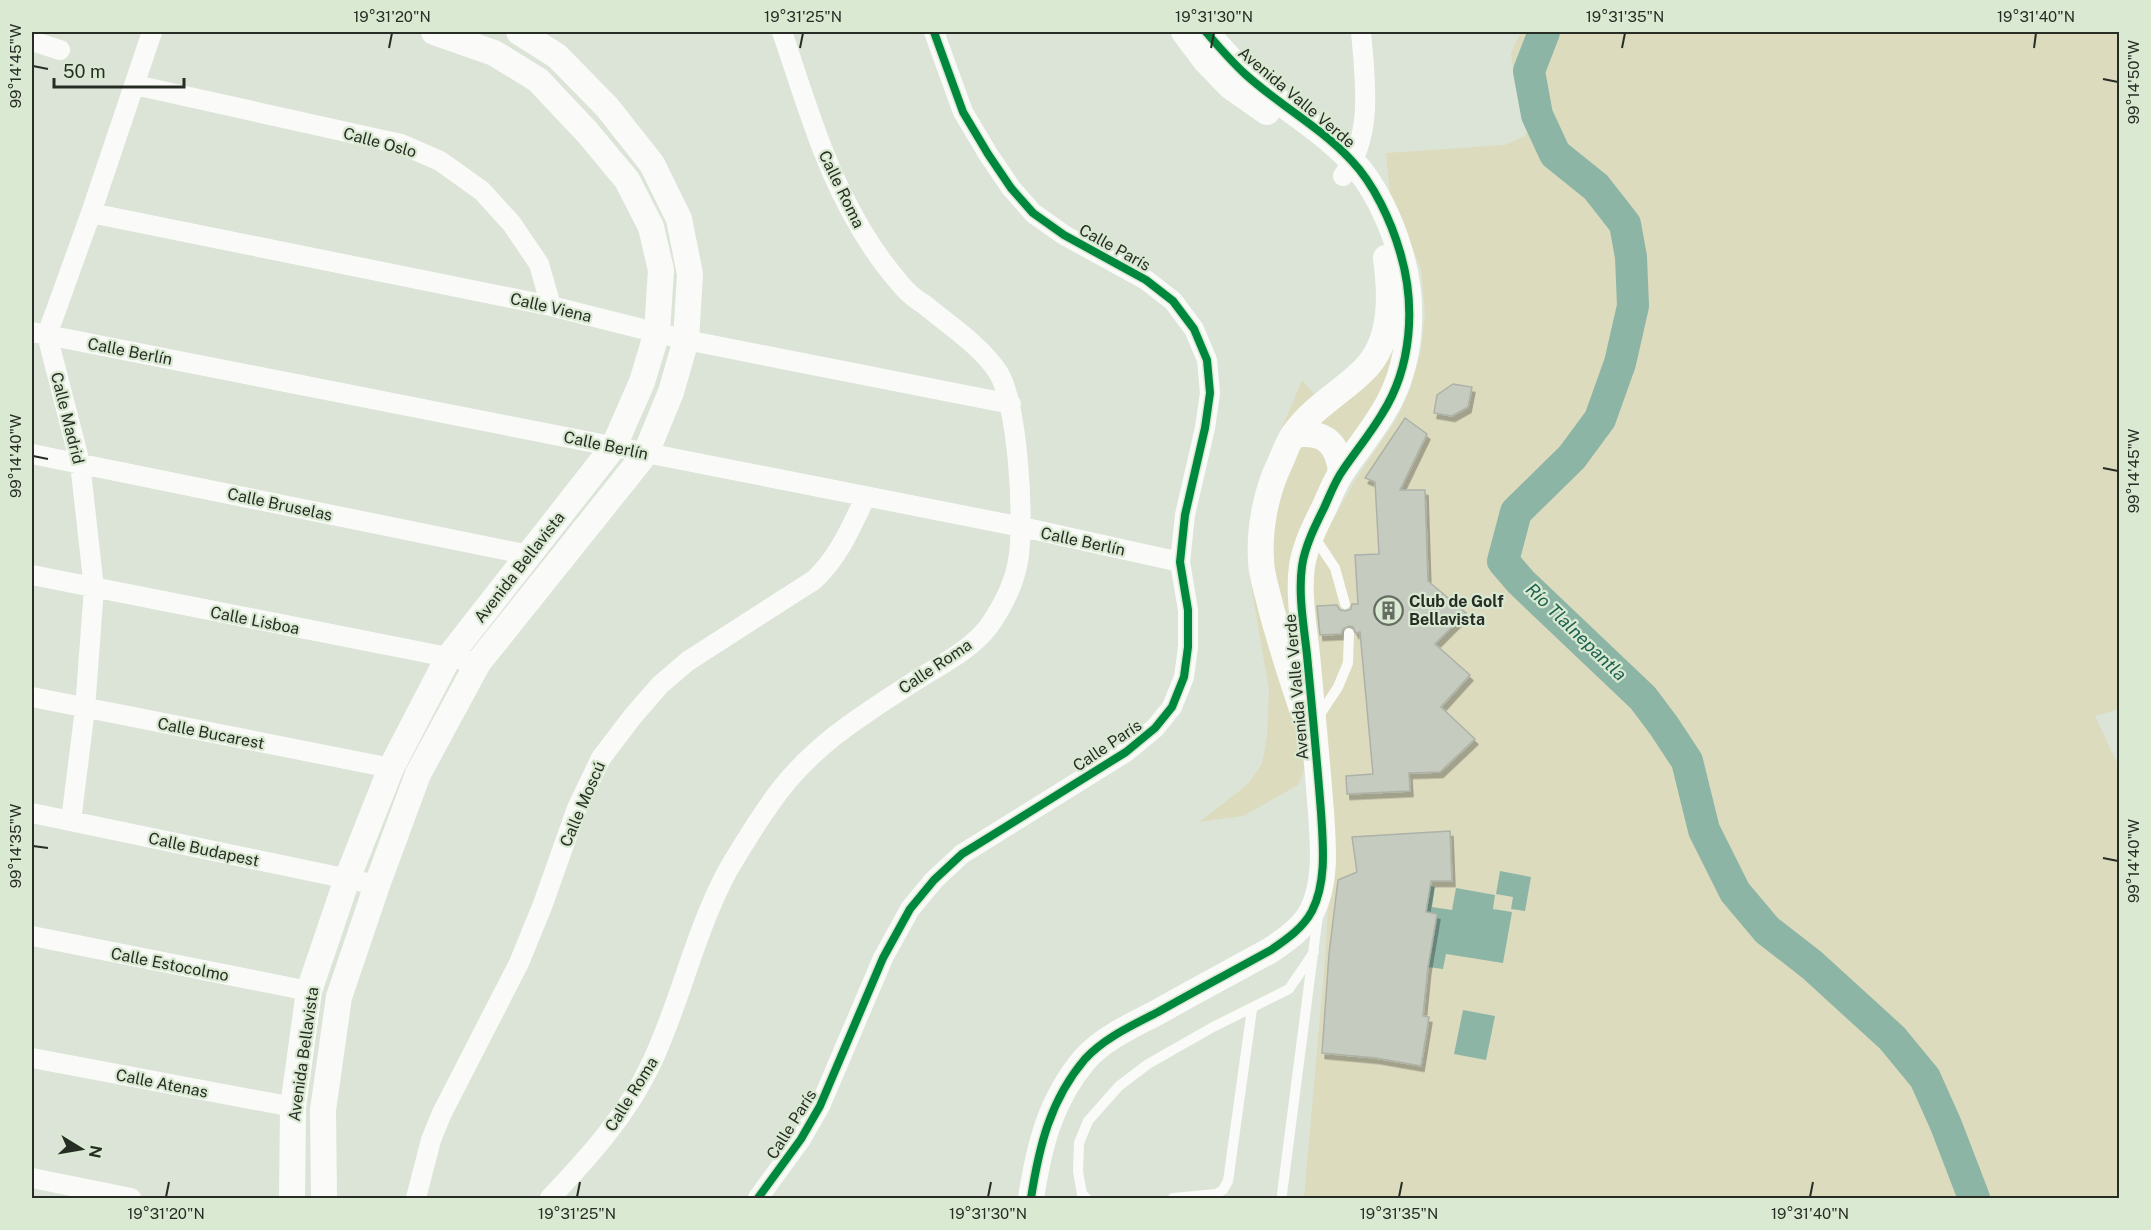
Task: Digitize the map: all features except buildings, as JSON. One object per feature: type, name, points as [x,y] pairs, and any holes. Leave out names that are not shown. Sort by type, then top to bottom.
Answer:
[{"type":"street","points":[[39,334],[92,213],[152,32]]},
{"type":"street","name":"Avenida Bellavista","points":[[292,1198],[293,1107],[309,991],[347,879],[391,768],[448,658],[614,446],[642,382],[657,332],[661,270],[651,227],[627,180],[587,132],[538,80],[494,53],[434,32]]},
{"type":"street","name":"Avenida Bellavista","points":[[324,1198],[323,1110],[339,997],[418,774],[478,663],[646,453],[671,392],[686,340],[690,274],[679,219],[652,164],[607,107],[557,57],[519,32]]},
{"type":"street","name":"Calle Roma","points":[[550,1198],[605,1136],[631,1100],[651,1066],[701,933],[727,872],[791,775],[855,718],[959,653],[987,628],[1008,595],[1018,562],[1022,527],[1011,404],[1000,375],[982,352],[903,288],[861,230],[827,162],[782,32]]},
{"type":"street","name":"Calle París","points":[[758,1198],[801,1139],[820,1106],[884,958],[910,909],[934,880],[962,854],[1126,752],[1155,728],[1172,707],[1184,677],[1188,647],[1188,610],[1180,562],[1185,515],[1205,428],[1210,393],[1207,360],[1194,329],[1173,301],[1155,287],[1064,235],[1033,213],[1011,188],[963,112],[934,32]]},
{"type":"street","name":"Avenida Valle Verde","points":[[1184,32],[1205,60],[1230,86],[1323,154],[1348,169],[1360,198],[1374,222],[1386,255],[1390,287],[1388,317],[1381,344],[1365,368],[1321,406],[1293,435],[1274,477],[1264,511],[1261,560],[1278,638],[1317,752]]},
{"type":"street","name":"Avenida Valle Verde","points":[[1031,1198],[1046,1126],[1065,1086],[1087,1058],[1114,1036],[1271,950],[1293,935],[1312,911],[1321,885],[1323,852],[1317,752],[1302,600],[1302,567],[1312,534],[1341,472],[1384,412],[1398,382],[1407,351],[1409,319],[1407,283],[1400,252],[1386,215],[1311,123],[1245,75],[1206,32]]},
{"type":"street","points":[[1348,169],[1364,122],[1366,88],[1361,32]]},
{"type":"street","points":[[32,41],[60,50]]},
{"type":"street","name":"Calle Oslo","points":[[135,85],[401,144],[440,161],[482,191],[512,224],[538,264],[551,306]]},
{"type":"street","name":"Calle Viena","points":[[92,213],[551,306],[686,340],[1011,404]]},
{"type":"street","name":"Calle Berlín","points":[[39,334],[1022,527],[1180,562]]},
{"type":"street","name":"Calle Madrid","points":[[39,334],[80,463],[94,588],[85,709],[71,821]]},
{"type":"street","points":[[1293,435],[1308,432],[1322,436],[1333,445],[1340,457],[1341,472]]},
{"type":"street","name":"Calle Bruselas","points":[[32,454],[528,555]]},
{"type":"street","name":"Calle Moscú","points":[[416,1198],[431,1140],[519,963],[543,904],[577,808],[601,758],[660,685],[688,661],[814,580],[829,567],[840,550],[866,496]]},
{"type":"street","name":"Calle Lisboa","points":[[32,575],[478,663]]},
{"type":"street","name":"Calle Bucarest","points":[[32,697],[391,768]]},
{"type":"street","name":"Calle Budapest","points":[[32,813],[377,885]]},
{"type":"street","name":"Calle Estocolmo","points":[[32,936],[309,991]]},
{"type":"street","name":"Calle Atenas","points":[[32,1058],[293,1107]]},
{"type":"street","points":[[32,1178],[130,1198]]},
{"type":"lane","points":[[1312,534],[1335,568],[1345,604]]},
{"type":"lane","points":[[1314,724],[1338,687],[1348,663],[1349,633]]},
{"type":"lane","points":[[1282,1194],[1321,885]]},
{"type":"lane","points":[[1086,1198],[1082,1194],[1078,1171],[1079,1143],[1088,1121],[1119,1086],[1148,1064],[1289,989],[1314,952]]},
{"type":"lane","points":[[1173,1198],[1216,1194],[1223,1190],[1228,1181],[1252,1009]]},
{"type":"shaded area","points":[[1521,32],[2119,32],[2120,709],[2095,716],[2119,767],[2119,1198],[1304,1198],[1325,960],[1329,887],[1312,597],[1314,566],[1327,530],[1356,479],[1396,420],[1410,389],[1421,351],[1425,313],[1421,269],[1390,194],[1386,153],[1505,145],[1525,136],[1529,125],[1515,86],[1511,53]],"holes":[[[1544,605],[1643,698],[1659,721]]]},
{"type":"shaded area","points":[[1406,307],[1382,411],[1332,458],[1307,533],[1312,752],[1298,785],[1243,816],[1199,822],[1247,785],[1262,764],[1267,736],[1269,690],[1249,574],[1252,520],[1263,473],[1302,380],[1327,409]]},
{"type":"shaded area","points":[[1500,871],[1531,877],[1525,911],[1511,909],[1513,897],[1496,894]]},
{"type":"shaded area","points":[[1430,886],[1435,887],[1432,907],[1452,910],[1456,888],[1495,895],[1493,909],[1512,912],[1503,963],[1446,954],[1443,969],[1428,967],[1437,914],[1426,912]]},
{"type":"shaded area","points":[[1463,1010],[1495,1016],[1486,1060],[1454,1054]]},
{"type":"waterway","name":"Río Tlalnepantla","points":[[1544,32],[1529,71],[1537,115],[1555,154],[1596,187],[1625,224],[1631,257],[1633,306],[1620,363],[1600,419],[1572,457],[1516,512],[1503,561],[1521,582],[1643,698],[1664,726],[1687,761],[1704,830],[1735,892],[1767,930],[1812,965],[1892,1038],[1925,1078],[1974,1198]]},
{"type":"cycle path","points":[[758,1198],[801,1139],[820,1106],[883,958],[910,909],[934,880],[962,854],[1126,752],[1155,728],[1172,707],[1184,677],[1188,647],[1188,610],[1180,562],[1185,515],[1205,428],[1210,393],[1207,360],[1194,329],[1173,301],[1146,280],[1064,235],[1033,213],[1011,188],[963,112],[934,32]]},
{"type":"cycle path","points":[[1031,1198],[1042,1142],[1048,1125],[1063,1091],[1085,1059],[1119,1032],[1271,950],[1299,928],[1312,911],[1320,887],[1323,849],[1301,600],[1302,566],[1311,536],[1338,479],[1392,396],[1405,356],[1409,314],[1405,272],[1392,228],[1374,191],[1339,148],[1245,74],[1206,32]]},
{"type":"place","name":"Club de Golf Bellavista","points":[[1388,610]]}]
